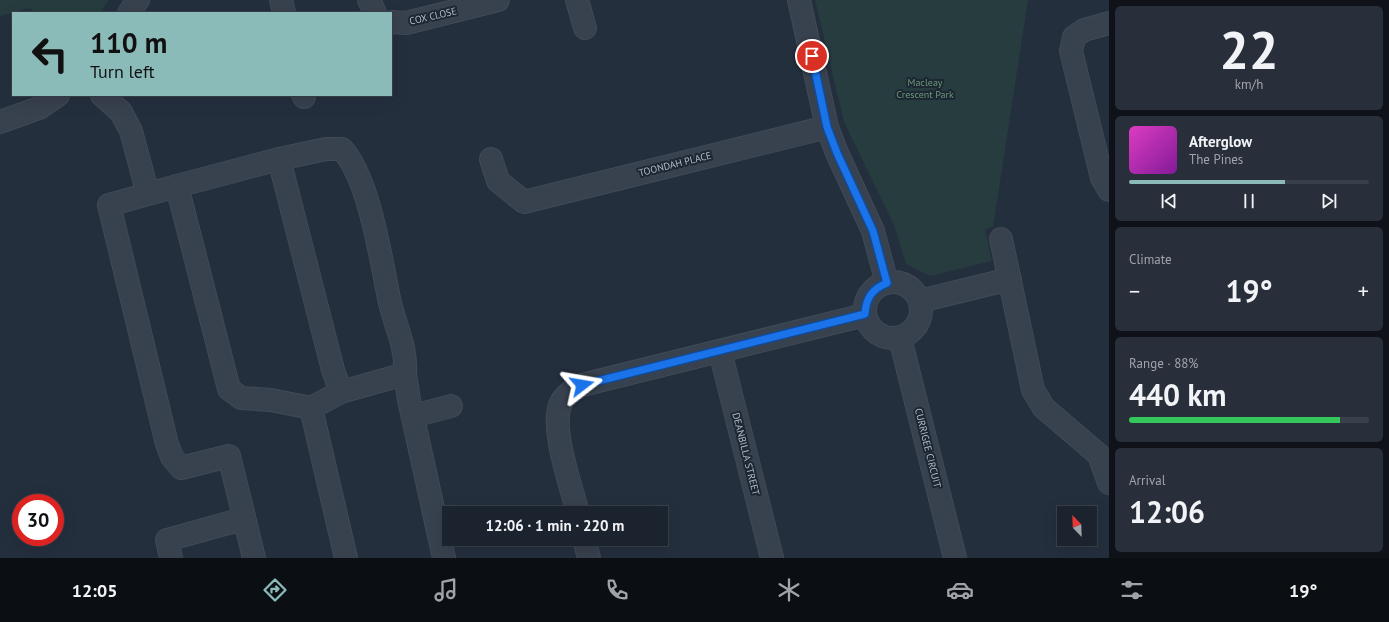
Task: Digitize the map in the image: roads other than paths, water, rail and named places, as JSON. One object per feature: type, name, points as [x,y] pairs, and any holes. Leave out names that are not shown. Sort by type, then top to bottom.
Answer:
[{"type":"street","points":[[130,12],[138,0]]},
{"type":"street","points":[[281,0],[284,12]]},
{"type":"street","points":[[369,0],[375,12]]},
{"type":"street","name":"COX CLOSE","points":[[392,22],[406,23],[498,0]]},
{"type":"street","points":[[577,0],[584,28]]},
{"type":"street","points":[[799,0],[827,127],[837,153],[873,231],[887,283]]},
{"type":"street","points":[[1109,22],[1084,30],[1074,37],[1071,51],[1102,178],[1109,190]]},
{"type":"street","points":[[0,122],[39,108],[57,96]]},
{"type":"street","points":[[103,96],[121,112],[131,131],[145,183]]},
{"type":"street","name":"TOONDAH PLACE","points":[[491,159],[498,181],[524,202],[827,127]]},
{"type":"street","points":[[254,558],[229,456],[181,468],[172,457],[167,444],[109,205],[279,158],[326,149],[342,149],[351,158],[362,183],[380,250],[390,303],[406,359],[405,374],[413,416],[444,558]]},
{"type":"street","points":[[279,158],[333,370],[341,392]]},
{"type":"street","points":[[177,186],[230,389],[241,398],[271,400],[311,408],[341,392],[405,374]]},
{"type":"street","points":[[1001,239],[1021,327],[1033,390],[1044,408],[1099,455],[1109,483]]},
{"type":"street","points":[[920,301],[1010,279]]},
{"type":"street","points":[[897,282],[904,284],[913,290],[920,301],[922,311],[918,324],[912,331],[900,338],[890,338],[876,333],[869,326],[865,314],[865,305],[870,294],[877,287],[887,283],[897,282]]},
{"type":"street","points":[[576,506],[558,432],[557,418],[561,404],[570,392],[582,385],[865,314]]},
{"type":"street","name":"CURRIGEE CIRCUIT","points":[[900,338],[955,558]]},
{"type":"street","name":"DEANBILLA STREET","points":[[720,351],[772,558]]},
{"type":"street","points":[[413,416],[452,406]]},
{"type":"street","points":[[311,408],[346,558]]},
{"type":"street","points":[[171,558],[167,540],[232,522],[246,521]]},
{"type":"street","points":[[586,546],[589,558]]},
{"type":"park label","name":"Macleay Crescent Park","points":[[925,88]]}]
